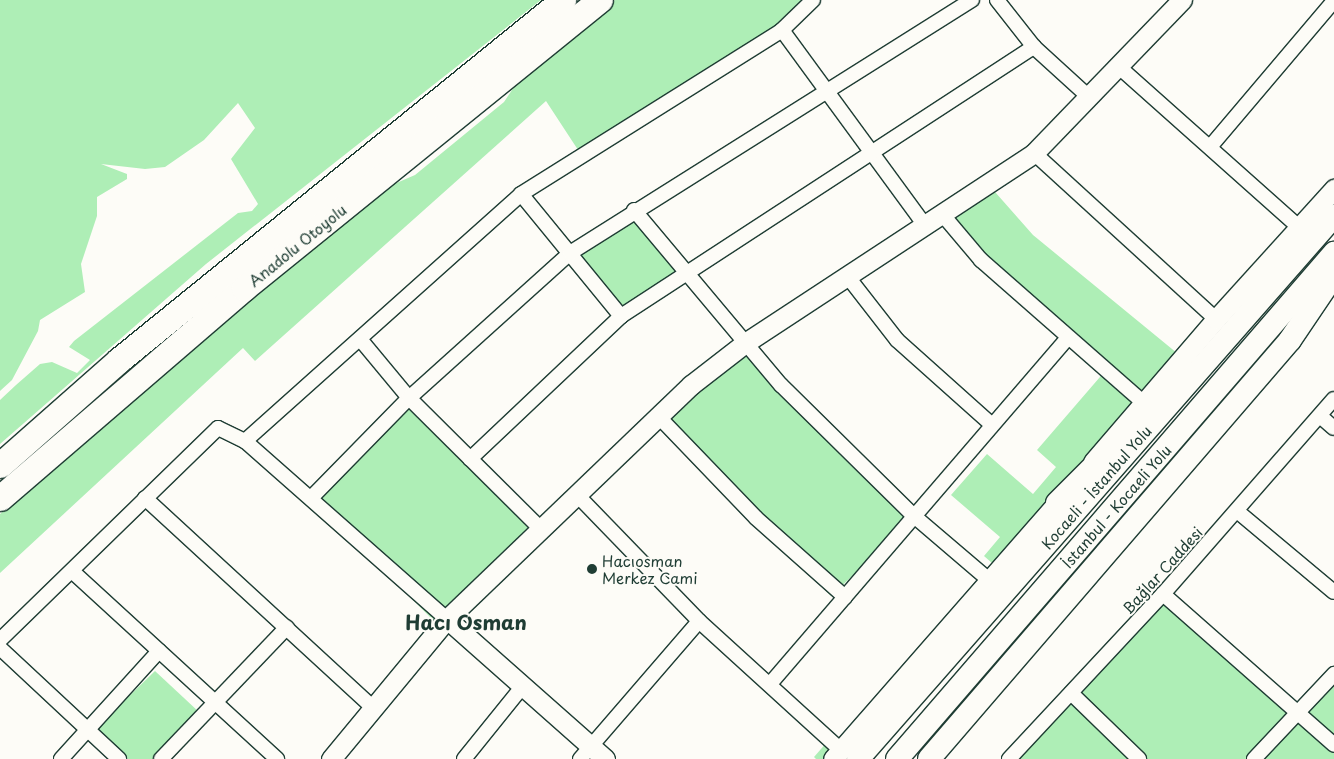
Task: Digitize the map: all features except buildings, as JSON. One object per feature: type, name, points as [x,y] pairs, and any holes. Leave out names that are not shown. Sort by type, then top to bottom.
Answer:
[{"type":"highway","name":"Anadolu Otoyolu","points":[[0,465],[126,353],[563,0]]},
{"type":"highway","name":"Anadolu Otoyolu","points":[[0,498],[236,294],[600,0]]},
{"type":"highway","name":"Kocaeli - İstanbul Yolu","points":[[844,756],[1260,300],[1334,216]]},
{"type":"highway","name":"İstanbul - Kocaeli Yolu","points":[[897,759],[1334,253]]},
{"type":"highway","points":[[929,759],[1290,340],[1334,275]]},
{"type":"highway","points":[[1057,503],[1260,300]]},
{"type":"main road","points":[[331,759],[447,619],[690,385],[745,343],[926,227],[942,214],[1034,153],[1118,66],[1174,3]]},
{"type":"main road","points":[[844,756],[990,581],[1216,319],[1334,189]]},
{"type":"main road","points":[[447,619],[522,687],[585,753],[605,759]]},
{"type":"street","points":[[245,441],[521,194],[782,30],[813,0]]},
{"type":"street","points":[[310,498],[409,398],[570,253],[634,210],[972,0]]},
{"type":"street","points":[[997,0],[1034,47],[1089,97]]},
{"type":"street","points":[[1210,147],[1334,2]]},
{"type":"street","points":[[782,30],[926,227]]},
{"type":"street","points":[[470,459],[620,316],[1034,47]]},
{"type":"street","points":[[1118,66],[1300,228]]},
{"type":"street","points":[[1034,153],[1216,319]]},
{"type":"street","points":[[521,194],[620,316]]},
{"type":"street","points":[[634,210],[780,385],[914,516],[990,581]]},
{"type":"street","points":[[942,214],[981,260],[1144,403]]},
{"type":"street","points":[[848,277],[897,340],[992,425]]},
{"type":"street","points":[[770,684],[1068,337]]},
{"type":"street","points":[[360,338],[409,398],[541,529]]},
{"type":"street","name":"Bağlar Caddesi","points":[[1009,759],[1163,594],[1237,512],[1334,399]]},
{"type":"street","points":[[658,416],[756,518],[844,597]]},
{"type":"street","points":[[1320,416],[1334,428]]},
{"type":"street","points":[[0,640],[73,572],[145,498],[218,428],[245,441],[447,619]]},
{"type":"street","points":[[577,495],[699,622],[770,684],[844,756]]},
{"type":"street","points":[[145,498],[373,708]]},
{"type":"street","points":[[1237,512],[1334,592]]},
{"type":"street","points":[[73,572],[277,759]]},
{"type":"street","points":[[1163,594],[1334,745]]},
{"type":"street","points":[[585,753],[699,622]]},
{"type":"street","points":[[161,759],[287,627]]},
{"type":"street","points":[[0,648],[119,759]]},
{"type":"street","points":[[61,759],[160,651]]},
{"type":"street","points":[[1254,759],[1334,674]]},
{"type":"street","points":[[464,759],[522,687]]},
{"type":"street","points":[[1071,693],[1138,759]]},
{"type":"green space","points":[[0,0],[541,0],[206,264],[0,444],[0,400],[16,385],[40,364],[52,362],[77,373],[90,360],[69,347],[74,341],[238,213],[252,211],[258,204],[231,159],[255,128],[238,103],[204,140],[165,167],[145,169],[101,164],[127,174],[127,179],[97,197],[97,216],[81,264],[85,292],[40,320],[38,331],[12,380],[0,391]]},
{"type":"green space","points":[[615,0],[813,0],[782,30],[582,156],[546,101],[255,361],[243,348],[0,573],[0,514],[127,399],[378,191],[415,175],[504,102],[524,72]]},
{"type":"green space","points":[[988,184],[1033,235],[1183,358],[1000,570],[984,556],[1000,537],[951,495],[987,454],[1033,494],[1056,467],[1037,450],[1106,370],[943,215]]},
{"type":"green space","points":[[634,210],[685,273],[621,316],[570,253]]},
{"type":"green space","points":[[745,343],[913,517],[831,596],[663,422]]},
{"type":"green space","points":[[409,398],[541,530],[442,629],[310,497]]},
{"type":"green space","points":[[1163,594],[1298,714],[1334,674],[1334,759],[1009,759]]},
{"type":"green space","points":[[155,671],[199,712],[156,759],[128,759],[95,729]]},
{"type":"green space","points":[[828,741],[834,747],[824,759],[816,759],[814,757]]},
{"type":"place","name":"Hacıosman Merkez Cami","points":[[592,569]]},
{"type":"district","name":"Hacı Osman","points":[[466,622]]}]
